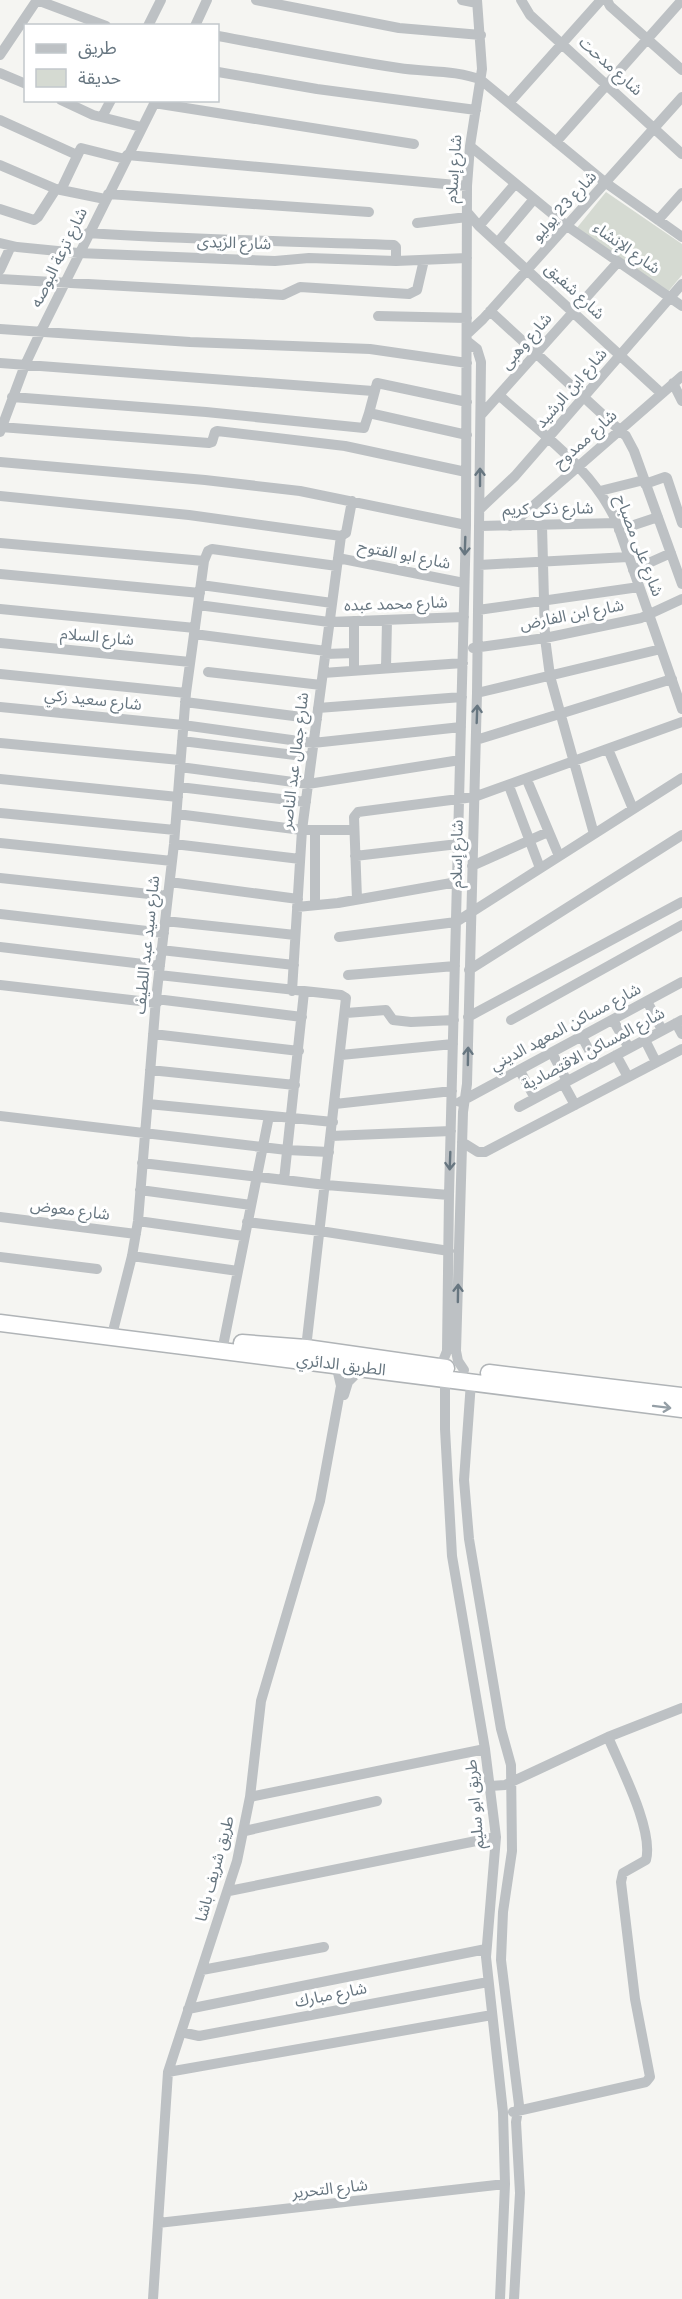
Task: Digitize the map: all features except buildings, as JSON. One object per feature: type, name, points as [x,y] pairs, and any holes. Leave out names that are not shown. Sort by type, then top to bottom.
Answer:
[{"type":"highway","name":"الطريق الدائري","points":[[0,1313],[113,1331],[224,1341],[300,1354],[333,1365],[361,1369],[441,1373]]},
{"type":"highway","name":"الطريق الدائري","points":[[0,1323],[300,1354],[552,1386],[682,1409]]},
{"type":"highway","name":"الطريق الدائري","points":[[579,1390],[682,1396]]},
{"type":"street","points":[[0,55],[37,0],[101,24]]},
{"type":"street","points":[[149,24],[161,0]]},
{"type":"street","points":[[196,24],[207,0]]},
{"type":"street","points":[[256,0],[399,28],[481,35]]},
{"type":"street","points":[[462,0],[477,1]]},
{"type":"street","name":"شارع مدحت","points":[[521,0],[530,15],[682,154]]},
{"type":"street","points":[[510,102],[601,0]]},
{"type":"street","points":[[607,0],[610,6],[682,70]]},
{"type":"street","points":[[556,141],[682,0]]},
{"type":"street","name":"شارع إسلام","points":[[467,1376],[452,1345],[448,1251],[466,525],[467,186],[470,146],[483,58],[477,1]]},
{"type":"street","points":[[13,35],[24,39]]},
{"type":"street","points":[[219,36],[340,59],[467,76],[481,80],[606,183],[682,237]]},
{"type":"street","points":[[219,72],[317,89],[476,110]]},
{"type":"street","points":[[0,73],[24,83]]},
{"type":"street","name":"شارع 23 يوليو","points":[[467,337],[682,97]]},
{"type":"street","points":[[66,102],[102,117],[141,127]]},
{"type":"street","points":[[102,117],[110,102]]},
{"type":"street","points":[[155,102],[414,144]]},
{"type":"street","name":"شارع ترعة البوصه","points":[[1,429],[25,365],[40,333],[155,102]]},
{"type":"street","points":[[0,120],[77,155]]},
{"type":"street","name":"شارع الإنشاء","points":[[470,146],[567,226],[682,306]]},
{"type":"street","points":[[0,209],[34,220],[38,217],[59,189],[81,148],[126,157],[467,186]]},
{"type":"street","points":[[0,165],[59,189],[107,197],[369,212]]},
{"type":"street","points":[[479,226],[515,184]]},
{"type":"street","points":[[658,220],[682,193]]},
{"type":"street","points":[[498,242],[534,199]]},
{"type":"street","points":[[417,223],[467,214]]},
{"type":"street","name":"شارع شفيق","points":[[467,214],[661,393]]},
{"type":"street","points":[[88,233],[206,240],[251,239],[394,245],[396,261]]},
{"type":"street","points":[[0,270],[6,244]]},
{"type":"street","name":"شارع الزيدى","points":[[6,244],[78,253],[275,261],[309,258],[396,261],[467,258]]},
{"type":"street","points":[[0,279],[283,295],[300,287],[409,294],[417,290],[424,260]]},
{"type":"street","name":"شارع وهبى","points":[[481,415],[618,262]]},
{"type":"street","name":"شارع ابن الرشيد","points":[[480,509],[508,483],[548,439],[682,284]]},
{"type":"street","points":[[490,312],[620,429],[634,451],[682,584]]},
{"type":"street","points":[[378,316],[467,318]]},
{"type":"street","points":[[0,329],[190,342],[370,349],[467,363]]},
{"type":"street","name":"شارع إسلام","points":[[441,1373],[445,1357],[452,1345],[472,912],[481,415],[480,356],[467,337]]},
{"type":"street","points":[[0,363],[373,392]]},
{"type":"street","points":[[678,380],[682,401]]},
{"type":"street","name":"شارع ممدوح","points":[[510,526],[678,380]]},
{"type":"street","points":[[12,397],[206,412],[364,428],[375,385],[379,383],[467,402]]},
{"type":"street","name":"شارع على مصباح","points":[[500,396],[578,467],[600,491],[618,527],[672,680],[679,692],[682,709]]},
{"type":"street","points":[[369,413],[467,435]]},
{"type":"street","points":[[1,429],[208,443],[213,441],[217,431],[345,446],[466,472]]},
{"type":"street","points":[[0,462],[216,481],[300,491],[466,525]]},
{"type":"street","points":[[600,491],[667,478],[682,523]]},
{"type":"street","points":[[0,496],[169,512],[341,536]]},
{"type":"street","name":"شارع جمال عبد الناصر","points":[[284,1180],[302,1017],[294,965],[302,830],[337,562],[341,536],[346,533],[352,501]]},
{"type":"street","name":"شارع ذكى كريم","points":[[480,526],[618,527],[658,517]]},
{"type":"street","points":[[542,526],[543,602],[550,676],[594,834]]},
{"type":"street","points":[[0,543],[204,561]]},
{"type":"street","points":[[633,570],[682,545]]},
{"type":"street","name":"شارع ابو الفتوح","points":[[204,561],[208,551],[212,549],[337,562],[464,583]]},
{"type":"street","points":[[479,565],[628,557]]},
{"type":"street","name":"شارع سيد عبد اللطيف","points":[[113,1331],[132,1256],[138,1221],[156,1001],[177,814],[185,698],[204,561]]},
{"type":"street","points":[[0,574],[200,594],[332,603]]},
{"type":"street","points":[[478,610],[639,587]]},
{"type":"street","name":"شارع محمد عبده","points":[[200,594],[329,622],[464,617]]},
{"type":"street","name":"شارع ابن الفارض","points":[[463,649],[545,638],[649,616],[682,599]]},
{"type":"street","points":[[0,609],[195,631],[325,652],[354,653]]},
{"type":"street","points":[[386,668],[387,620]]},
{"type":"street","points":[[354,621],[354,670]]},
{"type":"street","name":"شارع السلام","points":[[0,643],[190,662]]},
{"type":"street","points":[[477,693],[661,649]]},
{"type":"street","points":[[323,673],[463,663]]},
{"type":"street","points":[[208,672],[321,686]]},
{"type":"street","points":[[0,674],[317,713],[462,697]]},
{"type":"street","points":[[476,740],[672,680]]},
{"type":"street","name":"شارع سعيد زكي","points":[[0,707],[183,725],[313,742],[461,727]]},
{"type":"street","points":[[357,899],[354,817],[358,812],[459,801],[474,797],[527,780],[682,722]]},
{"type":"street","points":[[182,741],[312,757]]},
{"type":"street","points":[[0,743],[180,764],[308,784],[460,760]]},
{"type":"street","points":[[608,749],[633,809]]},
{"type":"street","points":[[339,937],[456,922],[682,778]]},
{"type":"street","points":[[0,779],[306,802]]},
{"type":"street","points":[[527,780],[559,856]]},
{"type":"street","points":[[510,786],[540,868]]},
{"type":"street","points":[[0,813],[175,830]]},
{"type":"street","points":[[177,814],[302,830],[354,830]]},
{"type":"street","points":[[315,830],[315,905]]},
{"type":"street","points":[[472,866],[548,832]]},
{"type":"street","points":[[469,970],[682,835]]},
{"type":"street","points":[[0,843],[172,861]]},
{"type":"street","points":[[174,844],[300,859]]},
{"type":"street","points":[[355,856],[458,844]]},
{"type":"street","points":[[0,878],[168,896]]},
{"type":"street","points":[[170,882],[315,905],[457,882]]},
{"type":"street","points":[[468,1017],[682,902]]},
{"type":"street","points":[[0,914],[164,933]]},
{"type":"street","points":[[165,921],[296,935]]},
{"type":"street","points":[[511,1020],[682,926]]},
{"type":"street","points":[[0,947],[298,992],[344,996],[347,1001],[346,1013],[326,1185],[300,1354]]},
{"type":"street","points":[[161,950],[294,965]]},
{"type":"street","points":[[348,975],[455,966]]},
{"type":"street","points":[[0,985],[302,1017]]},
{"type":"street","name":"شارع مساكن المعهد الديني","points":[[452,1106],[647,1001],[680,987]]},
{"type":"street","points":[[647,1001],[662,1030]]},
{"type":"street","points":[[346,1013],[386,1010],[393,1020],[411,1022],[454,1020]]},
{"type":"street","points":[[613,1020],[629,1048]]},
{"type":"street","points":[[679,1022],[682,1034]]},
{"type":"street","name":"شارع المساكن الاقتصادية","points":[[519,1107],[679,1022]]},
{"type":"street","points":[[153,1034],[299,1051]]},
{"type":"street","points":[[582,1037],[597,1065]]},
{"type":"street","points":[[645,1040],[656,1062]]},
{"type":"street","points":[[341,1055],[453,1044]]},
{"type":"street","points":[[462,1142],[478,1152],[485,1152],[682,1048]]},
{"type":"street","points":[[552,1053],[575,1106]]},
{"type":"street","points":[[616,1055],[628,1077]]},
{"type":"street","points":[[150,1070],[295,1085]]},
{"type":"street","points":[[520,1071],[535,1098]]},
{"type":"street","points":[[335,1104],[452,1091]]},
{"type":"street","points":[[148,1104],[333,1122]]},
{"type":"street","points":[[0,1116],[287,1150],[329,1152]]},
{"type":"street","points":[[224,1341],[269,1116]]},
{"type":"street","points":[[331,1136],[452,1131]]},
{"type":"street","points":[[142,1162],[326,1185],[449,1195]]},
{"type":"street","points":[[140,1190],[251,1205]]},
{"type":"street","name":"شارع معوض","points":[[0,1217],[135,1234]]},
{"type":"street","points":[[138,1221],[244,1236]]},
{"type":"street","points":[[247,1222],[448,1251]]},
{"type":"street","points":[[132,1256],[238,1271]]},
{"type":"street","points":[[0,1257],[97,1269]]},
{"type":"street","name":"طريق شريف باشا","points":[[153,2299],[168,2072],[229,1891],[244,1831],[261,1701],[315,1522],[337,1414],[341,1382],[333,1365]]},
{"type":"street","name":"طريق شريف باشا","points":[[337,1414],[342,1407],[348,1382],[361,1369]]},
{"type":"street","name":"طريق ابو سليم","points":[[441,1373],[452,1556],[485,1749],[496,1837],[486,1949],[503,2112],[505,2184],[500,2299]]},
{"type":"street","name":"طريق ابو سليم","points":[[467,1376],[464,1480],[469,1539],[500,1723],[511,1765],[512,1861],[503,1912],[501,1960],[518,2112],[516,2122],[520,2193],[514,2299]]},
{"type":"street","points":[[490,1786],[500,1786],[510,1782],[608,1737],[682,1708]]},
{"type":"street","points":[[503,2112],[518,2112],[580,2095],[646,2082],[650,2077],[635,1999],[621,1882],[623,1873],[646,1860],[641,1810],[608,1737]]},
{"type":"street","points":[[250,1797],[485,1749]]},
{"type":"street","points":[[244,1831],[377,1801]]},
{"type":"street","points":[[229,1891],[496,1837]]},
{"type":"street","points":[[202,1970],[324,1947]]},
{"type":"street","points":[[188,2008],[486,1949]]},
{"type":"street","name":"شارع مبارك","points":[[181,2032],[199,2036],[488,1982]]},
{"type":"street","points":[[168,2072],[492,2015]]},
{"type":"street","name":"شارع التحرير","points":[[159,2223],[505,2184]]},
{"type":"green space","points":[[606,192],[682,244],[682,275],[667,293],[576,229]]}]
